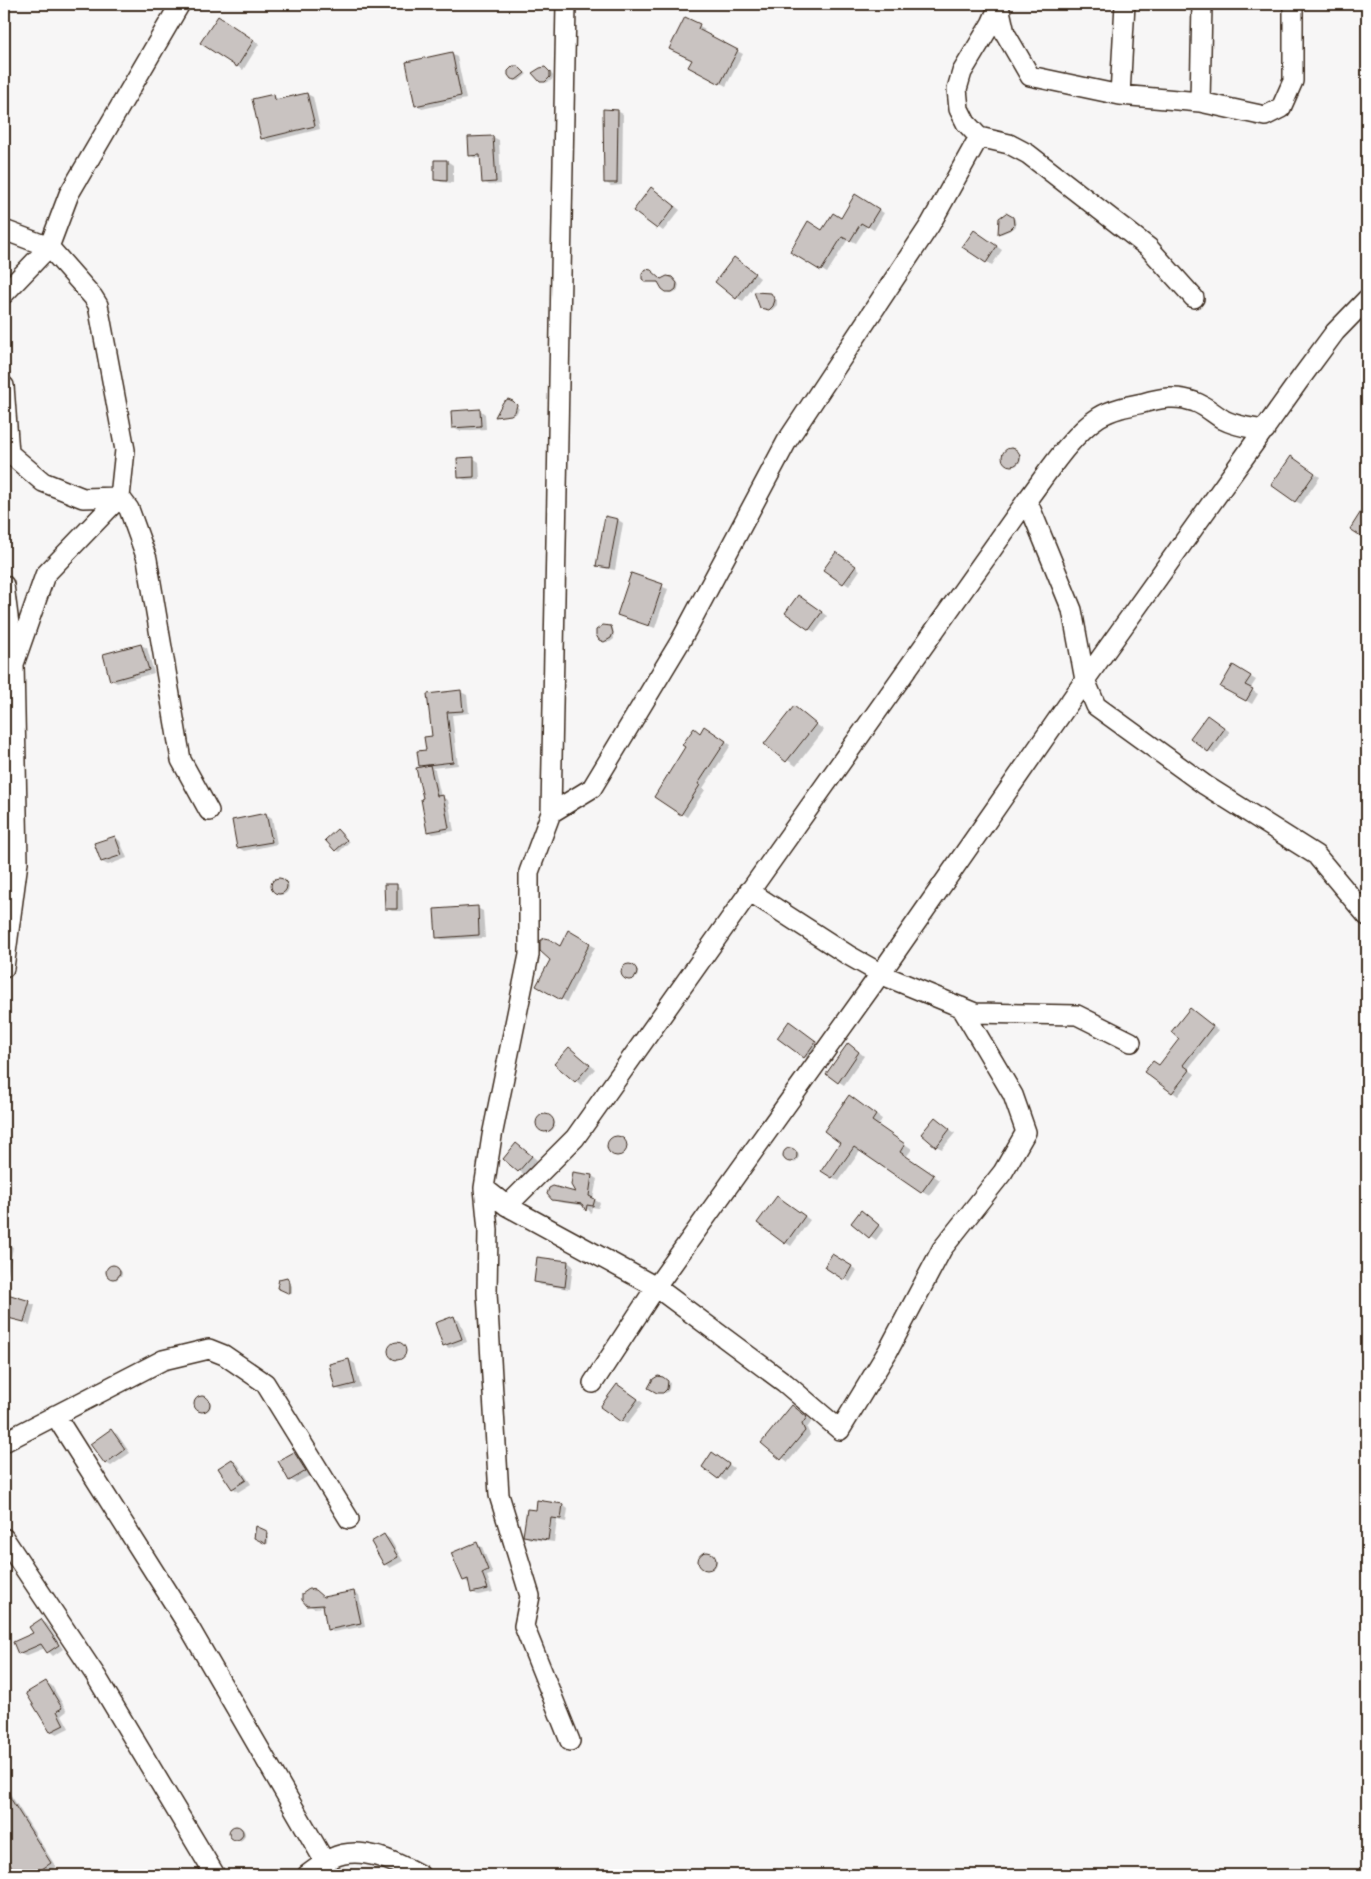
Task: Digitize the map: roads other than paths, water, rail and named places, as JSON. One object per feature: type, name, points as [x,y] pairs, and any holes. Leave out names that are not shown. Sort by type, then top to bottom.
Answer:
[{"type":"street","points":[[4,294],[49,247],[69,194],[180,4]]},
{"type":"street","points":[[566,4],[551,813],[529,872],[529,955],[492,1136],[484,1188],[488,1230],[487,1293],[499,1495],[530,1596],[524,1626],[570,1741]]},
{"type":"street","points":[[1120,95],[1125,4]]},
{"type":"street","points":[[1200,102],[1202,4]]},
{"type":"street","points":[[998,5],[1005,33],[1030,76],[1120,95],[1200,102],[1265,116],[1281,108],[1293,82],[1293,4]]},
{"type":"street","points":[[998,5],[991,24],[962,72],[957,89],[959,109],[966,123],[979,137],[1008,144],[1028,154],[1149,248],[1194,298]]},
{"type":"street","points":[[551,813],[592,788],[680,642],[787,441],[930,224],[979,137]]},
{"type":"street","points":[[4,230],[49,247],[93,296],[98,305],[125,450],[120,497],[45,575],[14,664]]},
{"type":"street","points":[[593,1382],[656,1287],[881,973],[1085,680],[1335,332],[1367,299]]},
{"type":"street","points":[[4,386],[6,459],[42,482],[83,498],[120,497]]},
{"type":"street","points":[[507,1206],[575,1138],[1027,500],[1065,451],[1086,428],[1099,417],[1116,409],[1174,397],[1194,401],[1208,408],[1224,420],[1242,426],[1265,430]]},
{"type":"street","points":[[120,497],[130,509],[147,559],[182,760],[209,811]]},
{"type":"street","points":[[1027,500],[1072,610],[1085,680],[1096,706],[1204,785],[1316,855],[1367,916]]},
{"type":"street","points":[[4,585],[14,664],[18,862],[4,959]]},
{"type":"street","points":[[749,892],[848,955],[881,973],[976,1013],[1077,1014],[1131,1042]]},
{"type":"street","points":[[484,1188],[507,1206],[656,1287],[785,1383],[840,1430],[888,1351],[942,1249],[1003,1172],[1026,1132],[1013,1095],[961,1007]]},
{"type":"street","points":[[4,1442],[163,1360],[209,1349],[224,1355],[265,1383],[349,1519]]},
{"type":"street","points":[[56,1416],[189,1627],[325,1862]]},
{"type":"street","points":[[4,1538],[96,1676],[215,1875]]},
{"type":"street","points":[[307,1875],[334,1857],[348,1853],[366,1854],[399,1863],[420,1875]]}]
